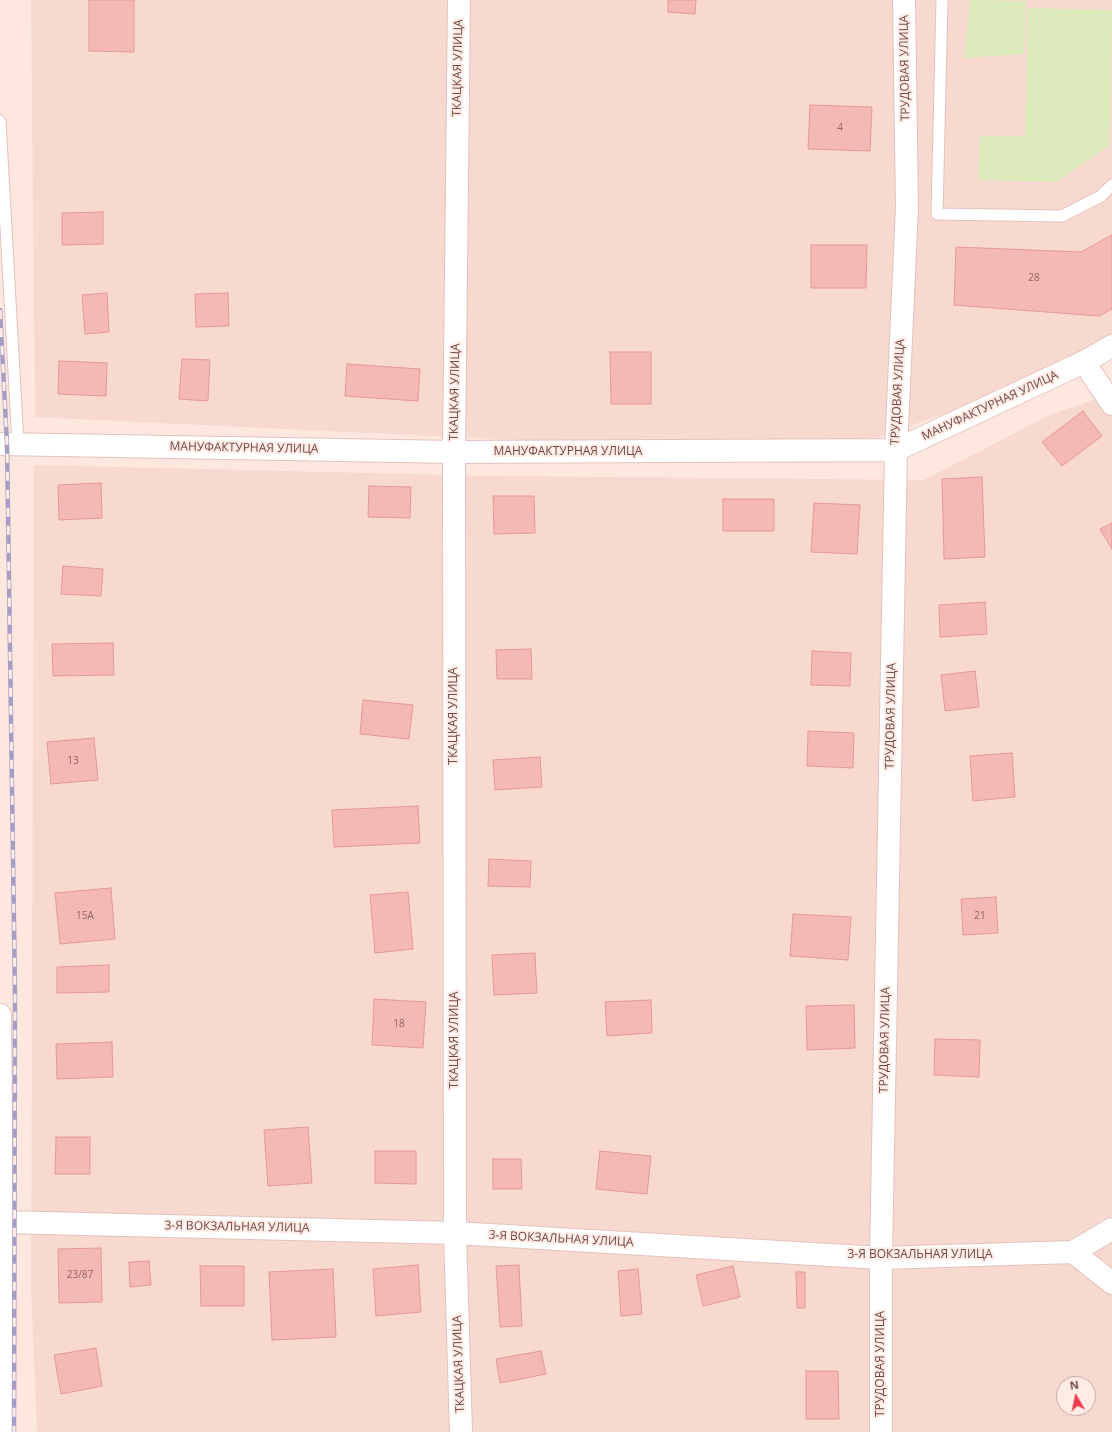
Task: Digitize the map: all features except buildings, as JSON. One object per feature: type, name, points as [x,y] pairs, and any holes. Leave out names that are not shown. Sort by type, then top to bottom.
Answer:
[{"type":"street","name":"ТКАЦКАЯ УЛИЦА","points":[[459,0],[454,452],[455,1233],[461,1432]]},
{"type":"street","name":"ТРУДОВАЯ УЛИЦА","points":[[881,1432],[881,1258],[896,450],[907,207],[904,0]]},
{"type":"street","name":"МАНУФАКТУРНАЯ УЛИЦА","points":[[9,444],[454,452],[896,450],[1084,362],[1112,346]]},
{"type":"street","points":[[1084,362],[1112,404]]},
{"type":"street","points":[[0,1015],[2,1222],[1,1432]]},
{"type":"street","name":"3-Я ВОКЗАЛЬНАЯ УЛИЦА","points":[[2,1222],[455,1233],[881,1258],[1073,1252],[1112,1229]]},
{"type":"street","points":[[1073,1252],[1112,1284]]},
{"type":"lane","points":[[942,0],[937,214],[1062,216],[1101,196],[1112,184]]},
{"type":"lane","points":[[0,121],[9,444]]},
{"type":"shaded area","points":[[31,0],[1112,0],[1112,354],[876,438],[621,445],[35,417]]},
{"type":"shaded area","points":[[1112,394],[1112,1432],[37,1432],[31,1288],[34,465],[492,476],[924,480],[1052,414]]},
{"type":"green space","points":[[970,0],[1026,1],[1024,54],[964,58]]},
{"type":"green space","points":[[1028,8],[1112,10],[1110,145],[1056,182],[978,180],[980,136],[1025,136]]},
{"type":"railway","points":[[0,310],[7,444],[15,994],[14,1432]]}]
